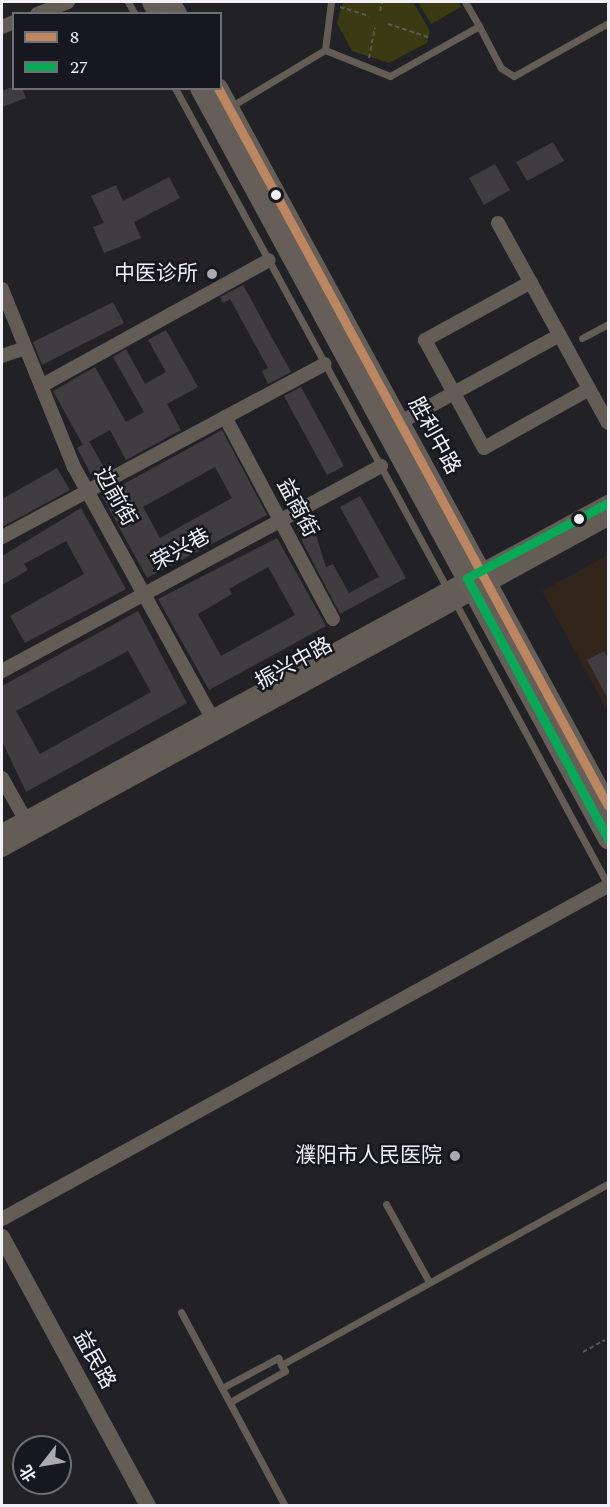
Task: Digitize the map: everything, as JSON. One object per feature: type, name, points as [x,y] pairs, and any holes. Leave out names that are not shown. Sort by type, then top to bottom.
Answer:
[{"type":"main road","name":"胜利中路","points":[[202,90],[221,112],[399,423],[609,839]]},
{"type":"main road","name":"胜利中路","points":[[218,90],[221,112],[477,581],[609,806]]},
{"type":"street","points":[[42,12],[68,2]]},
{"type":"street","points":[[498,223],[609,423]]},
{"type":"street","points":[[41,386],[269,260]]},
{"type":"street","points":[[531,282],[425,340],[484,448],[589,389]]},
{"type":"street","name":"边前街","points":[[2,289],[87,491],[211,716]]},
{"type":"street","points":[[399,423],[560,335]]},
{"type":"street","points":[[2,356],[25,348]]},
{"type":"street","points":[[2,537],[325,364]]},
{"type":"street","name":"益商街","points":[[225,417],[333,619]]},
{"type":"street","name":"荣兴巷","points":[[2,671],[381,466]]},
{"type":"street","name":"振兴中路","points":[[2,849],[477,581],[609,503]]},
{"type":"street","name":"振兴中路","points":[[477,581],[609,519]]},
{"type":"street","name":"振兴中路","points":[[2,832],[211,716],[451,595]]},
{"type":"street","points":[[2,777],[24,819]]},
{"type":"street","points":[[2,1219],[609,885]]},
{"type":"street","name":"益民路","points":[[2,1237],[148,1506]]},
{"type":"lane","points":[[325,50],[331,2]]},
{"type":"lane","points":[[465,2],[501,68],[513,76],[609,22]]},
{"type":"lane","points":[[325,50],[390,76],[479,26]]},
{"type":"lane","points":[[196,127],[251,91],[325,50]]},
{"type":"lane","points":[[177,90],[609,885]]},
{"type":"lane","points":[[582,338],[609,324]]},
{"type":"lane","points":[[281,1365],[609,1184]]},
{"type":"lane","points":[[386,1203],[429,1282]]},
{"type":"lane","points":[[181,1312],[285,1506]]},
{"type":"lane","points":[[222,1388],[278,1358],[285,1371],[230,1402]]},
{"type":"path","points":[[331,2],[369,16]]},
{"type":"path","points":[[380,10],[382,2]]},
{"type":"path","points":[[388,24],[431,38]]},
{"type":"path","points":[[367,67],[375,28]]},
{"type":"path","points":[[583,1352],[605,1340]]},
{"type":"shaded area","points":[[343,2],[413,2],[430,31],[427,43],[389,63],[352,51],[337,23]]},
{"type":"shaded area","points":[[418,2],[458,2],[461,7],[431,24]]},
{"type":"shaded area","points":[[608,555],[608,712],[542,591]]},
{"type":"building","points":[[9,88],[23,90],[26,98],[2,107],[2,91]]},
{"type":"building","points":[[553,142],[564,161],[527,181],[516,162]]},
{"type":"building","points":[[495,164],[510,190],[484,205],[469,178]]},
{"type":"building","points":[[169,177],[180,198],[134,222],[141,238],[104,253],[93,227],[104,223],[91,196],[116,185],[123,201]]},
{"type":"building","points":[[243,285],[291,372],[268,384],[262,371],[268,368],[230,299],[223,303],[220,297]]},
{"type":"building","points":[[113,302],[124,323],[42,365],[33,342]]},
{"type":"building","points":[[166,330],[198,387],[167,404],[181,430],[126,460],[110,430],[83,445],[53,391],[95,367],[126,422],[144,412],[113,357],[126,349],[145,384],[166,372],[148,340]]},
{"type":"building","points":[[301,387],[344,466],[327,475],[284,396]]},
{"type":"building","points":[[222,430],[267,515],[147,578],[102,496]],"holes":[[[215,467],[232,498],[160,538],[143,507]]]},
{"type":"building","points":[[89,441],[106,471],[93,478],[77,448]]},
{"type":"building","points":[[57,468],[70,490],[2,527],[2,499]]},
{"type":"building","points":[[360,496],[406,578],[340,614],[303,543],[296,522],[310,516],[326,567],[333,564],[349,593],[379,577],[340,507]]},
{"type":"building","points":[[81,508],[126,589],[25,643],[10,616],[84,574],[66,541],[24,564],[28,570],[2,585],[2,556]]},
{"type":"building","points":[[277,538],[326,626],[209,690],[158,599]],"holes":[[[268,567],[295,615],[221,656],[198,614],[232,594],[229,589]]]},
{"type":"building","points":[[138,611],[187,703],[26,792],[2,741],[2,686]],"holes":[[[128,651],[151,692],[40,754],[16,711]]]},
{"type":"building","points":[[604,651],[609,660],[609,701],[587,660]]},
{"type":"transit line","name":"8","points":[[219,90],[608,806]]},
{"type":"transit line","name":"27","points":[[608,503],[467,578],[608,839]]},
{"type":"place","name":"中医诊所","points":[[212,274]]},
{"type":"place","name":"濮阳市人民医院","points":[[455,1156]]}]
